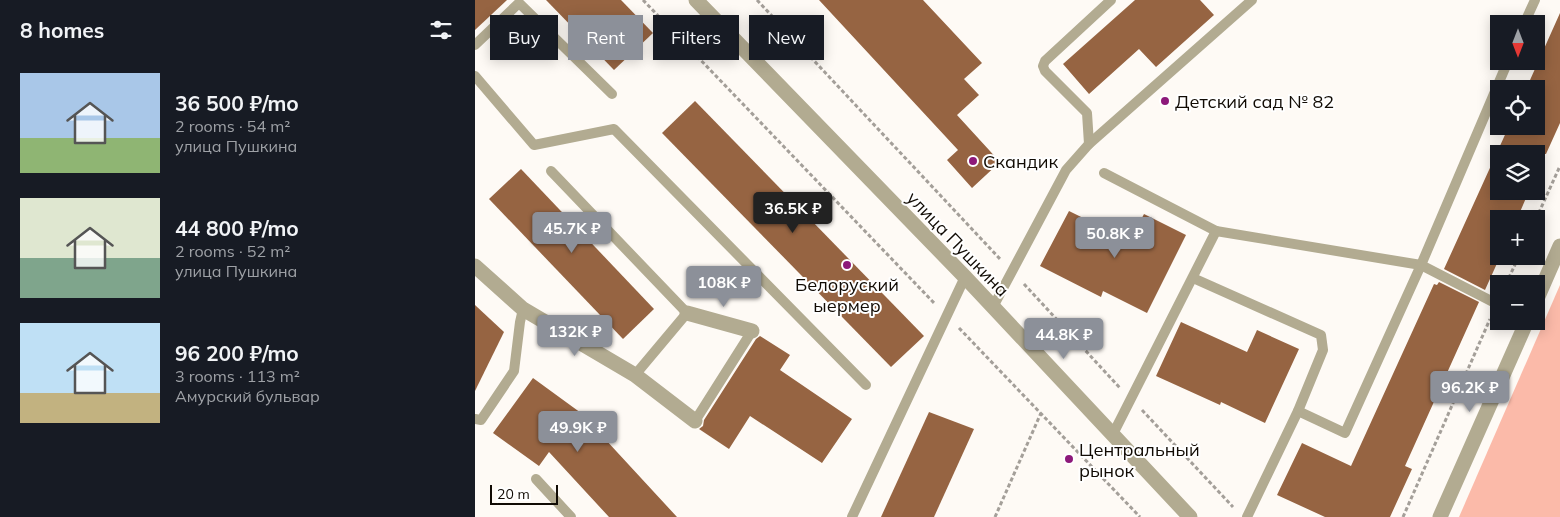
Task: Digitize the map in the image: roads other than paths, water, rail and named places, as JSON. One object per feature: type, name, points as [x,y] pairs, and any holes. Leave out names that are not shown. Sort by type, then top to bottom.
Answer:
[{"type":"street","name":"улица Пушкина","points":[[696,0],[965,277],[1190,517]]},
{"type":"street","points":[[1545,280],[1560,246]]},
{"type":"street","points":[[475,266],[523,309],[635,375],[695,421]]},
{"type":"street","points":[[687,313],[752,331]]},
{"type":"street","points":[[1440,517],[1523,330]]},
{"type":"lane","points":[[1089,144],[1087,113],[1045,71],[1043,66],[1045,61],[1111,0]]},
{"type":"lane","points":[[993,307],[1066,170],[1089,144],[1252,0]]},
{"type":"lane","points":[[1528,15],[1535,0]]},
{"type":"lane","points":[[475,45],[519,3],[612,94]]},
{"type":"lane","points":[[1298,412],[1345,433],[1421,265],[1504,70]]},
{"type":"lane","points":[[475,76],[534,145],[614,129],[866,385]]},
{"type":"lane","points":[[551,171],[687,313],[635,375]]},
{"type":"lane","points":[[1104,173],[1216,231],[1421,265],[1490,300]]},
{"type":"lane","points":[[1113,434],[1216,231]]},
{"type":"lane","points":[[852,517],[965,277]]},
{"type":"lane","points":[[1193,278],[1321,335],[1323,350],[1298,412],[1247,517]]},
{"type":"lane","points":[[475,419],[481,420],[513,371],[519,322],[523,309]]},
{"type":"lane","points":[[695,421],[752,331]]},
{"type":"lane","points":[[536,479],[571,517]]},
{"type":"place","name":"Детский сад № 82","points":[[1165,101]]},
{"type":"place","name":"Скандик","points":[[973,161]]},
{"type":"place","name":"Белоруский ыермер","points":[[847,265]]},
{"type":"place","name":"Центральный рынок","points":[[1069,459]]}]
